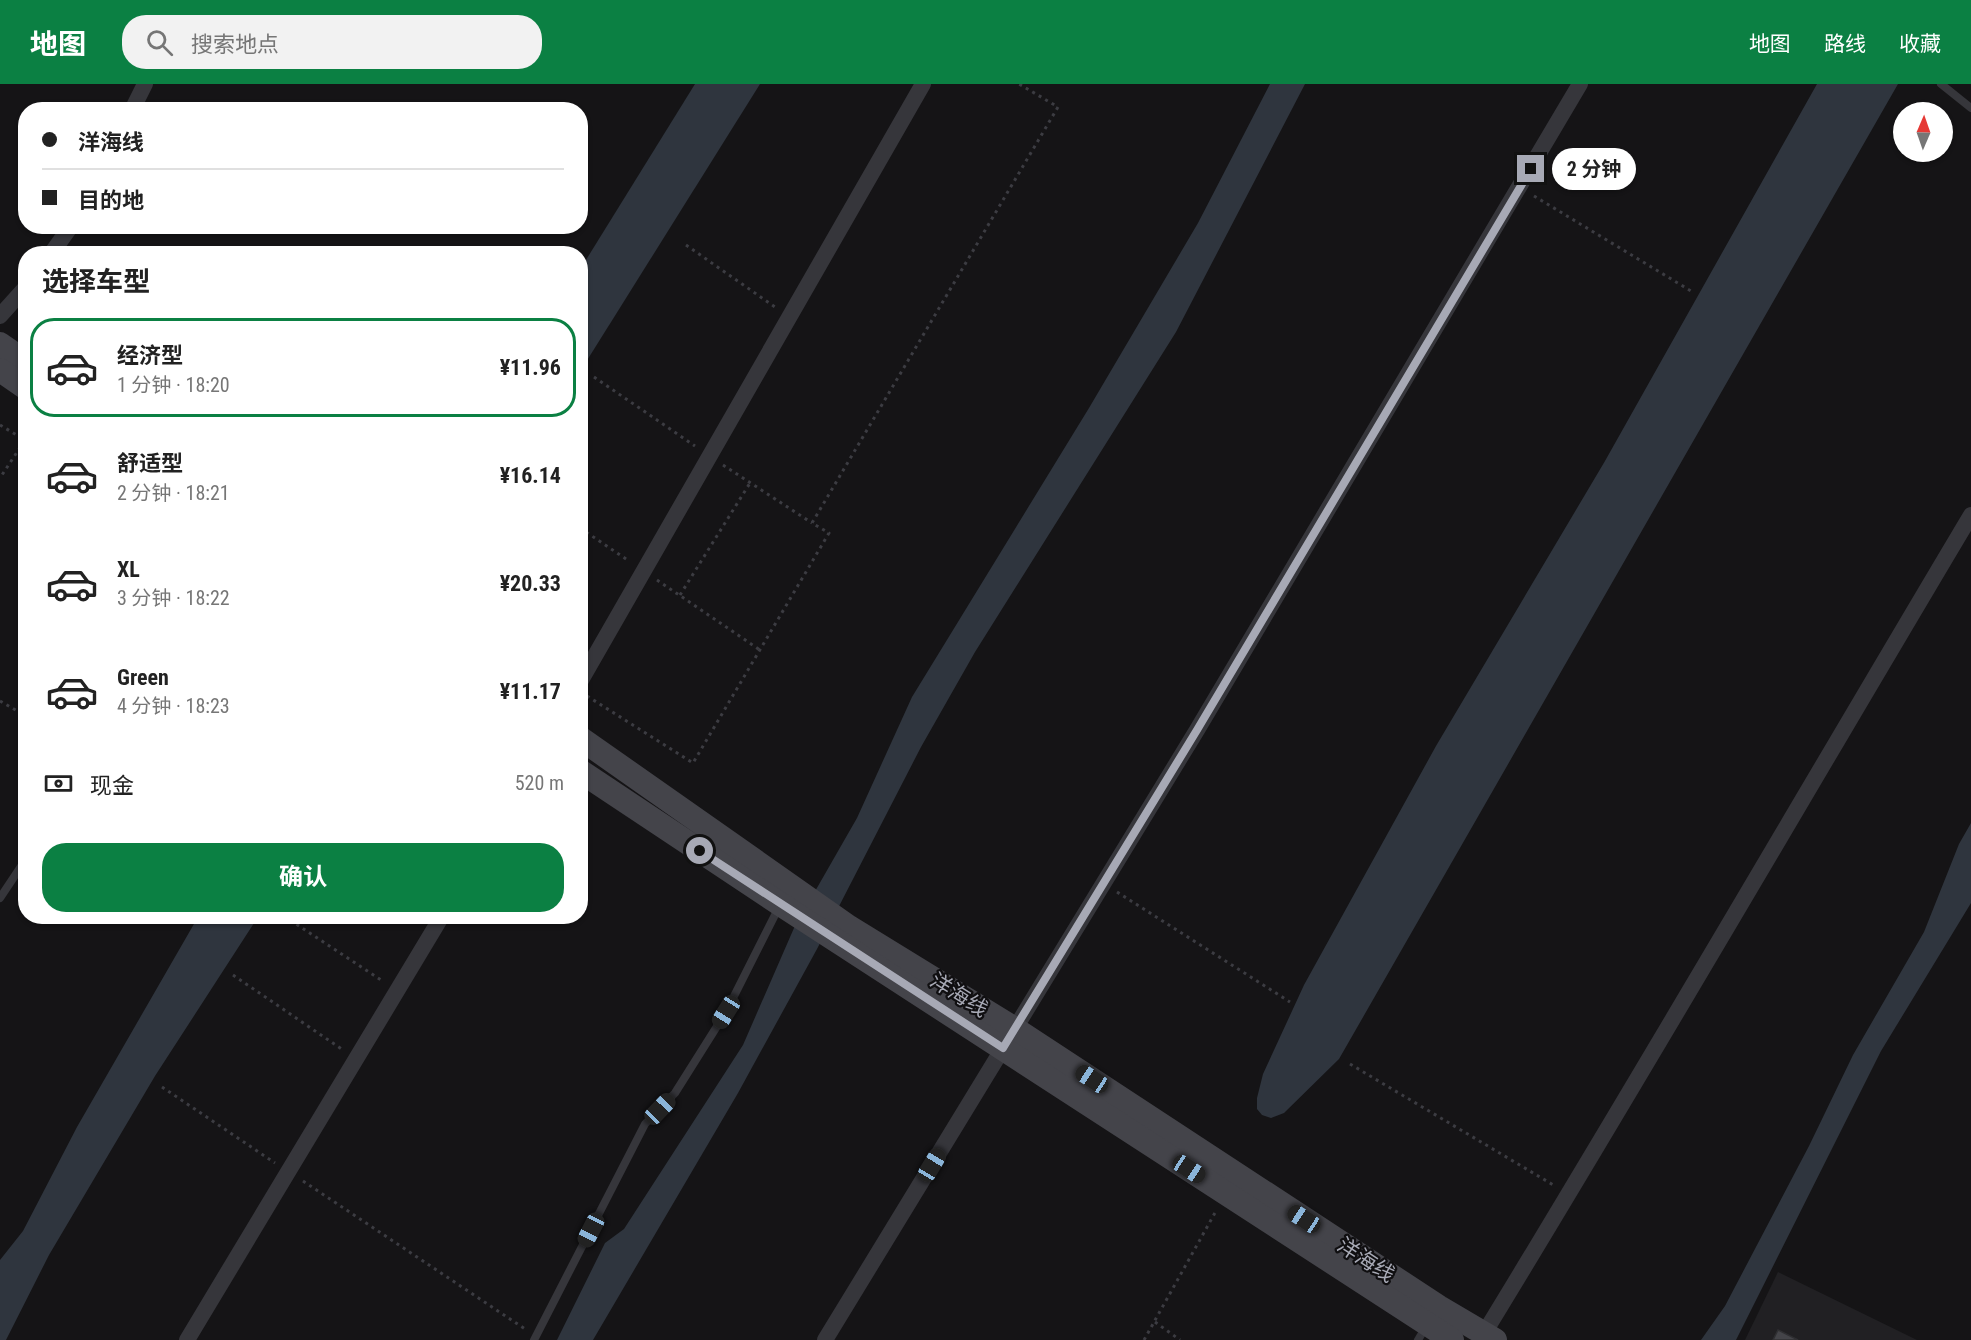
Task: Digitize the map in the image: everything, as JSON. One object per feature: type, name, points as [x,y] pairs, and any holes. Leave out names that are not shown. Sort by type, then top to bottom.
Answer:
[{"type":"main road","points":[[0,344],[18,356]]},
{"type":"main road","points":[[0,370],[18,382]]},
{"type":"main road","name":"洋海线","points":[[588,744],[790,899]]},
{"type":"main road","name":"洋海线","points":[[588,776],[790,899],[1009,1038],[1452,1340]]},
{"type":"main road","name":"洋海线","points":[[1009,1038],[1226,1193],[1428,1324],[1486,1338]]},
{"type":"street","points":[[136,102],[145,84]]},
{"type":"street","points":[[588,668],[923,84]]},
{"type":"street","points":[[825,1340],[1204,719],[1580,84]]},
{"type":"street","points":[[0,316],[18,296]]},
{"type":"street","points":[[1486,1338],[1782,831],[1971,515]]},
{"type":"street","points":[[187,1340],[437,924]]},
{"type":"lane","points":[[1941,84],[1971,108]]},
{"type":"lane","points":[[0,898],[18,871]]},
{"type":"lane","points":[[535,1338],[645,1124],[675,1093],[726,1012],[790,899]]},
{"type":"path","points":[[588,696],[693,763],[829,533],[812,523],[1058,107],[1019,84]]},
{"type":"path","points":[[1520,187],[1691,291]]},
{"type":"path","points":[[686,246],[789,316]]},
{"type":"path","points":[[0,425],[18,436]]},
{"type":"path","points":[[0,478],[18,451]]},
{"type":"path","points":[[679,596],[750,483]]},
{"type":"path","points":[[588,534],[760,650]]},
{"type":"path","points":[[0,701],[18,711]]},
{"type":"path","points":[[1103,883],[1290,1002]]},
{"type":"path","points":[[296,924],[398,991]]},
{"type":"path","points":[[233,975],[357,1059]]},
{"type":"path","points":[[1350,1064],[1570,1195]]},
{"type":"path","points":[[162,1087],[535,1338]]},
{"type":"path","points":[[1144,1340],[1226,1193]]},
{"type":"path","points":[[1154,1322],[1180,1340]]},
{"type":"shaded area","points":[[695,84],[760,84],[588,359],[588,257]]},
{"type":"shaded area","points":[[1270,84],[1305,84],[1176,332],[975,652],[921,747],[817,949],[738,1093],[593,1340],[557,1340],[605,1243],[624,1229],[743,1045],[794,928],[857,818],[912,697],[1089,408],[1198,223]]},
{"type":"shaded area","points":[[1817,84],[1898,84],[1339,1059],[1284,1113],[1271,1118],[1262,1115],[1257,1109],[1257,1098],[1263,1074],[1304,985],[1436,746],[1605,461]]},
{"type":"shaded area","points":[[1971,823],[1971,903],[1881,1051],[1736,1340],[1701,1340],[1725,1306],[1809,1146],[1853,1055],[1924,932],[1959,844]]},
{"type":"shaded area","points":[[194,924],[253,924],[155,1076],[49,1255],[6,1340],[0,1340],[0,1260],[23,1231],[77,1127]]},
{"type":"shaded area","points":[[1778,1272],[1917,1340],[1745,1340]]},
{"type":"building","points":[[1778,1330],[1798,1340],[1773,1340]]},
{"type":"route","points":[[700,851],[1003,1048],[1197,730],[1531,169]]}]
